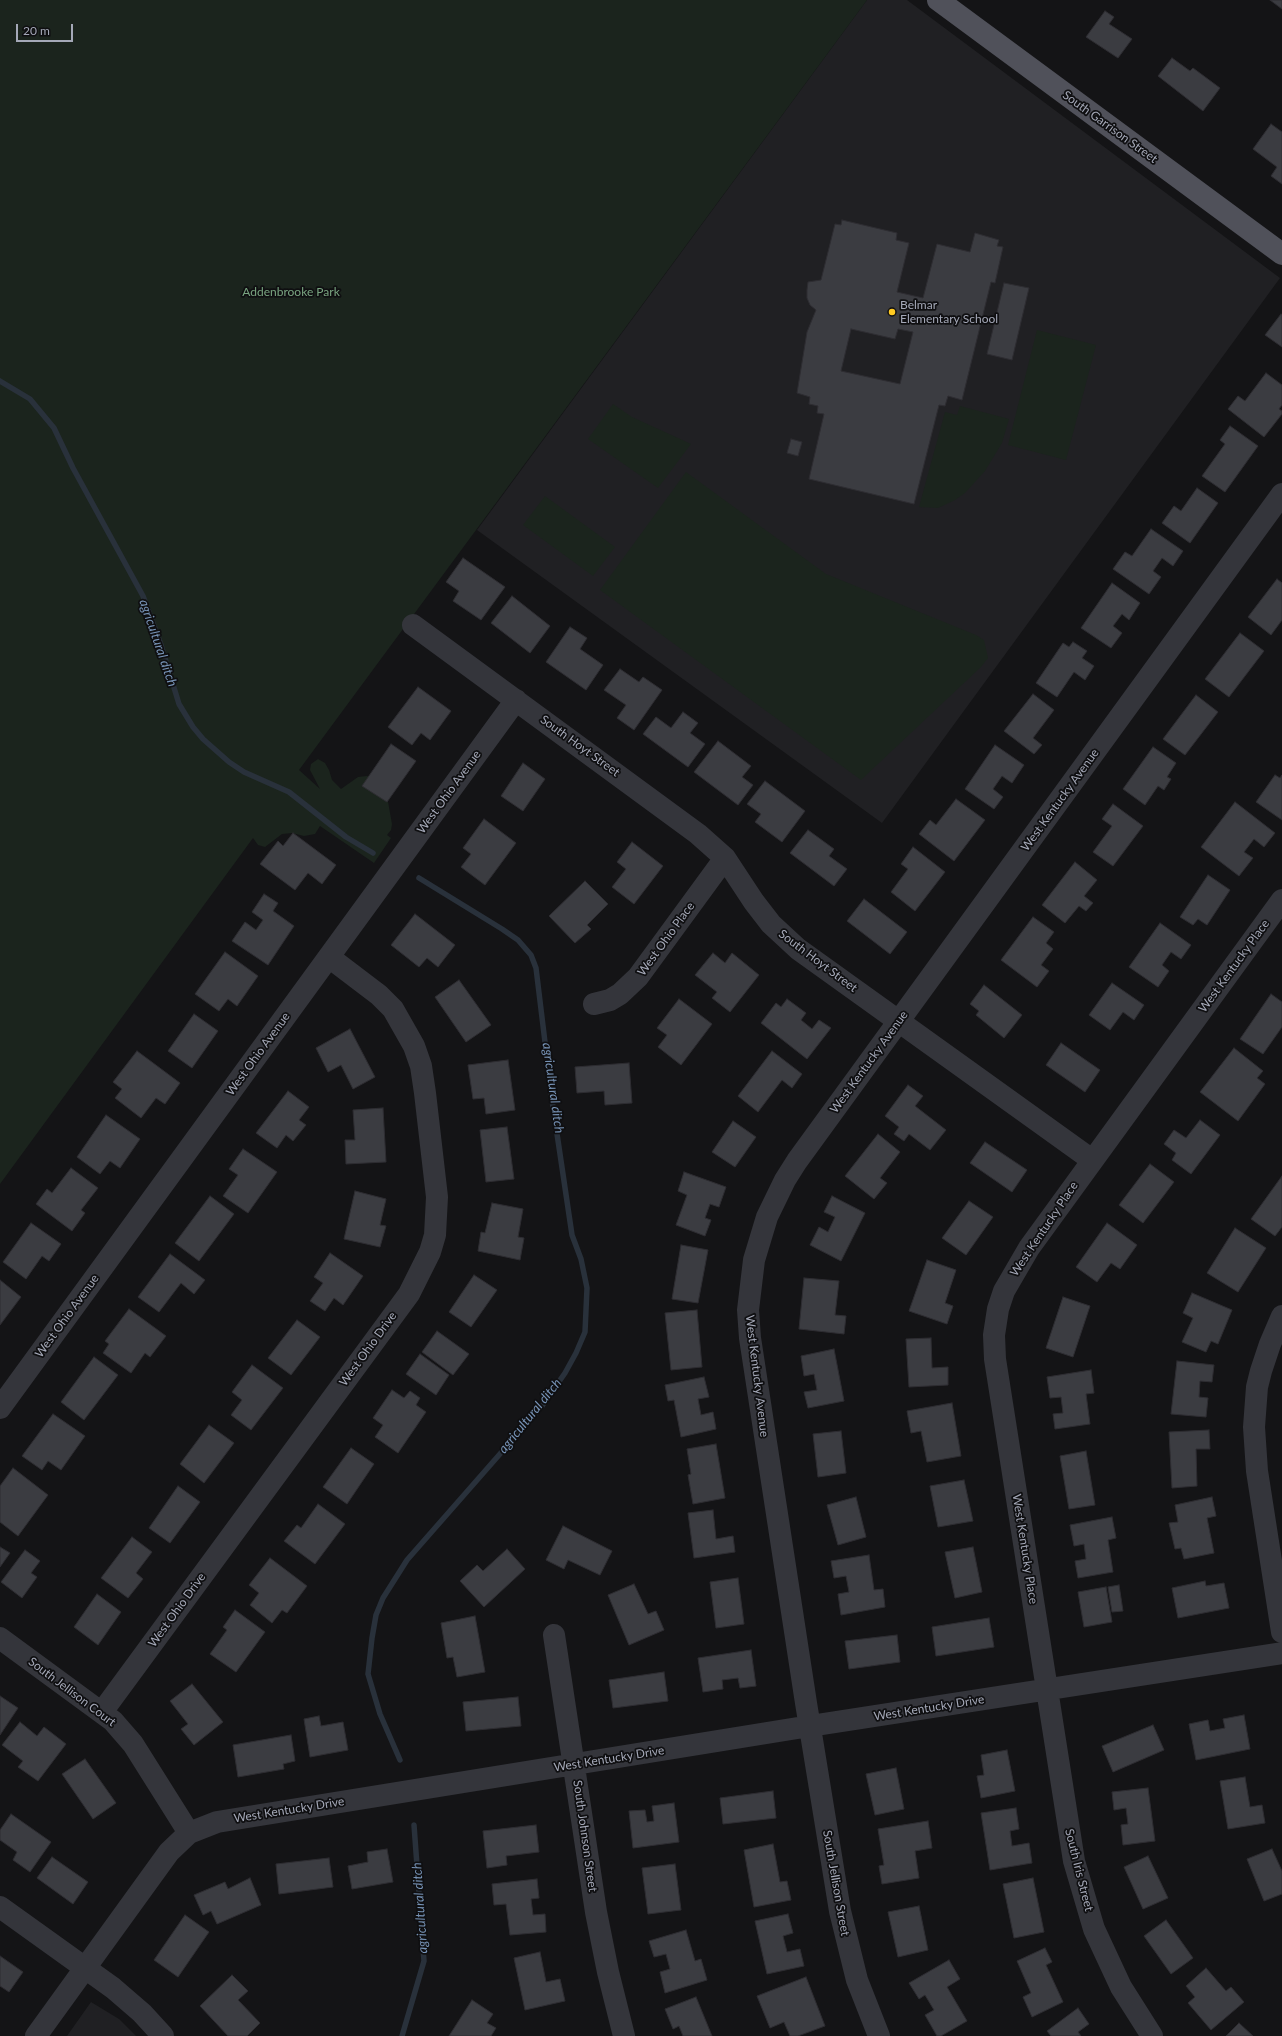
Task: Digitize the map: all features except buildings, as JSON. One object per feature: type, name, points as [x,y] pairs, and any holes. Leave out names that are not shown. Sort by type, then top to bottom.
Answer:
[{"type":"main road","name":"South Garrison Street","points":[[938,0],[1282,254]]},
{"type":"street","name":"West Kentucky Avenue","points":[[810,1726],[750,1338],[748,1310],[750,1284],[761,1235],[767,1217],[785,1180],[797,1161],[1282,494]]},
{"type":"street","name":"South Hoyt Street","points":[[413,625],[686,823],[725,858],[754,902],[777,932],[1092,1160]]},
{"type":"street","name":"West Ohio Avenue","points":[[0,1408],[516,700]]},
{"type":"street","name":"West Ohio Place","points":[[594,1004],[610,1000],[620,994],[638,977],[725,858]]},
{"type":"street","name":"West Kentucky Place","points":[[1047,1690],[995,1359],[994,1335],[998,1309],[1004,1291],[1014,1271],[1029,1248],[1282,900]]},
{"type":"street","name":"West Ohio Drive","points":[[102,1712],[409,1294],[430,1252],[435,1235],[437,1197],[421,1066],[414,1046],[393,1010],[379,995],[329,956]]},
{"type":"street","points":[[1282,1316],[1270,1344],[1261,1371],[1257,1388],[1254,1427],[1256,1471],[1282,1632]]},
{"type":"street","name":"South Johnson Street","points":[[554,1635],[596,1912],[608,1972],[624,2036]]},
{"type":"street","name":"South Jellison Court","points":[[0,1638],[102,1712],[133,1744],[189,1833]]},
{"type":"street","name":"West Kentucky Drive","points":[[36,2036],[84,1967],[162,1861],[189,1833],[217,1822],[810,1726],[1282,1653]]},
{"type":"street","name":"South Iris Street","points":[[1047,1690],[1074,1861],[1094,1929],[1121,1987],[1152,2036]]},
{"type":"street","name":"South Jellison Street","points":[[810,1726],[840,1911],[857,1980],[879,2036]]},
{"type":"street","points":[[0,1907],[127,1999],[163,2036]]},
{"type":"shaded area","points":[[867,0],[907,0],[1280,278],[882,823],[477,530]]},
{"type":"shaded area","points":[[91,2002],[119,2019],[136,2036],[67,2036]]},
{"type":"green space","name":"Addenbrooke Park","points":[[0,0],[867,0],[299,770],[320,789],[310,770],[311,764],[318,759],[325,763],[332,780],[341,789],[358,777],[367,776],[377,779],[387,796],[392,824],[391,830],[387,835],[391,838],[374,863],[320,826],[315,834],[304,836],[292,833],[282,834],[265,847],[258,845],[253,838],[0,1184]]},
{"type":"green space","points":[[1037,330],[1096,345],[1066,460],[1008,445]]},
{"type":"green space","points":[[613,404],[632,417],[691,444],[658,488],[588,439]]},
{"type":"green space","points":[[960,406],[1009,419],[1002,443],[985,471],[965,493],[955,500],[938,508],[919,507],[945,412],[957,415]]},
{"type":"green space","points":[[686,472],[826,574],[976,635],[984,640],[988,658],[981,667],[861,780],[600,590]]},
{"type":"green space","points":[[545,496],[615,547],[593,576],[523,525]]},
{"type":"waterway","name":"agricultural ditch","points":[[0,381],[30,399],[54,428],[73,468],[143,596],[161,645],[179,704],[193,727],[203,739],[229,762],[244,772],[289,792],[346,837],[373,853]]},
{"type":"waterway","name":"agricultural ditch","points":[[400,1760],[380,1714],[368,1674],[376,1615],[383,1598],[407,1560],[542,1406],[565,1373],[585,1332],[587,1288],[581,1259],[572,1235],[552,1100],[536,968],[531,955],[518,940],[419,878]]},
{"type":"waterway","name":"agricultural ditch","points":[[402,2036],[424,1961],[414,1825]]},
{"type":"place","name":"Belmar Elementary School","points":[[892,312]]}]
